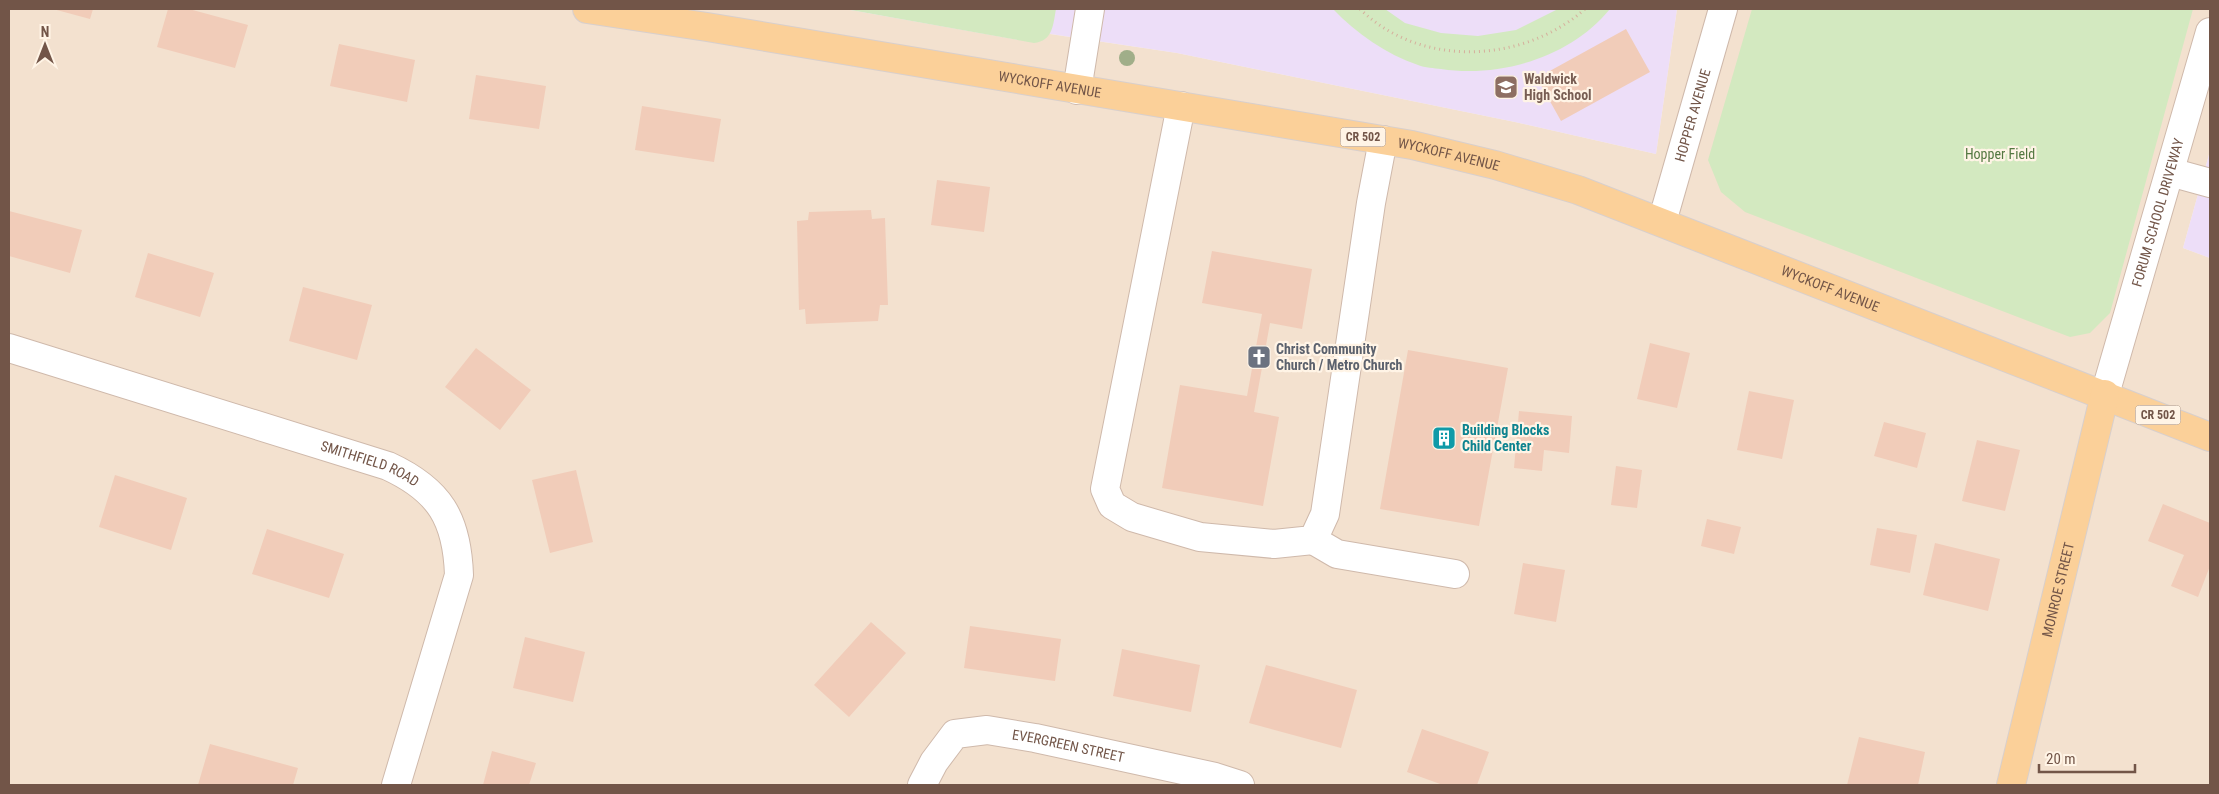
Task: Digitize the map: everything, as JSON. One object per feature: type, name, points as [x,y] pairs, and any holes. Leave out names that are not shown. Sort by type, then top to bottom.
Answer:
[{"type":"main road","name":"WYCKOFF AVENUE","points":[[587,9],[707,27],[1383,140],[1495,165],[1578,190],[2210,436]]},
{"type":"main road","name":"MONROE STREET","points":[[2011,785],[2105,394]]},
{"type":"street","points":[[1077,90],[1090,9]]},
{"type":"street","name":"HOPPER AVENUE","points":[[1662,222],[1723,9]]},
{"type":"street","name":"FORUM SCHOOL DRIVEWAY","points":[[2105,394],[2210,32]]},
{"type":"street","points":[[1181,106],[1105,489],[1112,505],[1132,517],[1200,537],[1274,544],[1313,540],[1337,554],[1454,574]]},
{"type":"street","points":[[1313,540],[1325,514],[1371,202],[1383,140]]},
{"type":"street","points":[[2170,172],[2210,183]]},
{"type":"street","name":"SMITHFIELD ROAD","points":[[9,348],[388,466],[410,476],[432,495],[448,517],[458,546],[459,575],[396,785]]},
{"type":"street","name":"EVERGREEN STREET","points":[[922,785],[934,762],[955,734],[987,730],[1215,777],[1240,785]]},
{"type":"path","points":[[1360,9],[1381,25],[1426,46],[1470,52],[1489,52],[1531,42],[1556,30],[1586,9]]},
{"type":"shaded area","points":[[9,9],[845,9],[1020,40],[1043,33],[1177,53],[1515,122],[1656,154],[1677,9],[2210,9],[2210,151],[2183,248],[2210,258],[2210,785],[9,785]]},
{"type":"shaded area","name":"Waldwick High School","points":[[845,9],[1677,9],[1656,154],[1515,122],[1177,53],[1044,33],[1020,40]]},
{"type":"shaded area","points":[[2210,151],[2210,258],[2183,248]]},
{"type":"green space","points":[[845,9],[1056,9],[1049,36],[1040,42],[1034,43]]},
{"type":"green space","points":[[1333,9],[1385,9],[1405,23],[1441,33],[1478,36],[1516,30],[1558,9],[1610,9],[1594,26],[1576,40],[1555,51],[1511,67],[1464,71],[1424,67],[1395,55],[1362,35]]},
{"type":"green space","name":"Hopper Field","points":[[1752,9],[2193,9],[2110,313],[2090,333],[2070,337],[1745,212],[1721,192],[1708,160]]},
{"type":"building","points":[[53,9],[93,9],[90,19]]},
{"type":"building","points":[[168,9],[189,9],[248,25],[235,68],[157,47]]},
{"type":"building","points":[[1626,29],[1650,72],[1561,121],[1537,78]]},
{"type":"building","points":[[339,44],[415,60],[407,102],[330,86]]},
{"type":"building","points":[[476,75],[546,86],[539,129],[469,119]]},
{"type":"building","points":[[642,106],[721,119],[714,162],[635,150]]},
{"type":"building","points":[[937,180],[990,187],[984,232],[931,225]]},
{"type":"building","points":[[871,210],[872,219],[885,218],[888,305],[880,305],[878,321],[806,324],[805,309],[799,310],[797,221],[808,220],[809,212]]},
{"type":"building","points":[[9,211],[82,230],[70,273],[9,256]]},
{"type":"building","name":"Christ Community Church / Metro Church","points":[[1212,251],[1312,269],[1302,329],[1270,323],[1254,412],[1279,417],[1263,506],[1162,488],[1180,385],[1247,396],[1262,314],[1202,303]]},
{"type":"building","points":[[148,253],[214,273],[200,317],[135,297]]},
{"type":"building","points":[[303,287],[372,305],[357,360],[289,341]]},
{"type":"building","points":[[1650,343],[1690,353],[1677,408],[1637,399]]},
{"type":"building","points":[[476,348],[531,390],[500,430],[445,387]]},
{"type":"building","name":"Building Blocks Child Center","points":[[1408,350],[1508,368],[1479,526],[1380,509]]},
{"type":"building","points":[[1749,391],[1794,400],[1782,459],[1737,450]]},
{"type":"building","points":[[1519,411],[1572,416],[1569,453],[1544,450],[1542,471],[1514,468]]},
{"type":"building","points":[[1884,422],[1926,433],[1917,468],[1874,456]]},
{"type":"building","points":[[1977,440],[2020,450],[2005,511],[1962,501]]},
{"type":"building","points":[[1616,466],[1642,470],[1637,508],[1611,505]]},
{"type":"building","points":[[576,470],[593,542],[550,553],[532,480]]},
{"type":"building","points":[[115,475],[187,498],[171,550],[99,527]]},
{"type":"building","points":[[2163,504],[2210,523],[2210,566],[2198,597],[2171,586],[2184,555],[2148,541]]},
{"type":"building","points":[[1707,519],[1741,527],[1734,554],[1701,546]]},
{"type":"building","points":[[1877,528],[1917,535],[1910,573],[1870,565]]},
{"type":"building","points":[[267,529],[344,554],[329,598],[252,574]]},
{"type":"building","points":[[1935,543],[2000,559],[1988,611],[1923,595]]},
{"type":"building","points":[[1523,563],[1565,570],[1556,622],[1514,614]]},
{"type":"building","points":[[871,622],[906,653],[849,717],[814,685]]},
{"type":"building","points":[[970,626],[1061,639],[1055,681],[964,668]]},
{"type":"building","points":[[525,637],[585,652],[573,702],[513,688]]},
{"type":"building","points":[[1122,649],[1200,665],[1191,712],[1113,696]]},
{"type":"building","points":[[1266,665],[1357,690],[1341,748],[1249,723]]},
{"type":"building","points":[[1422,729],[1489,752],[1477,785],[1443,785],[1407,772]]},
{"type":"building","points":[[1859,737],[1925,752],[1918,785],[1847,785]]},
{"type":"building","points":[[210,744],[298,768],[293,785],[198,785]]},
{"type":"building","points":[[492,751],[536,763],[529,785],[483,785]]},
{"type":"place","name":"Waldwick High School","points":[[1506,87]]},
{"type":"place","name":"Christ Community Church / Metro Church","points":[[1259,357]]},
{"type":"place","name":"Building Blocks Child Center","points":[[1444,438]]}]
